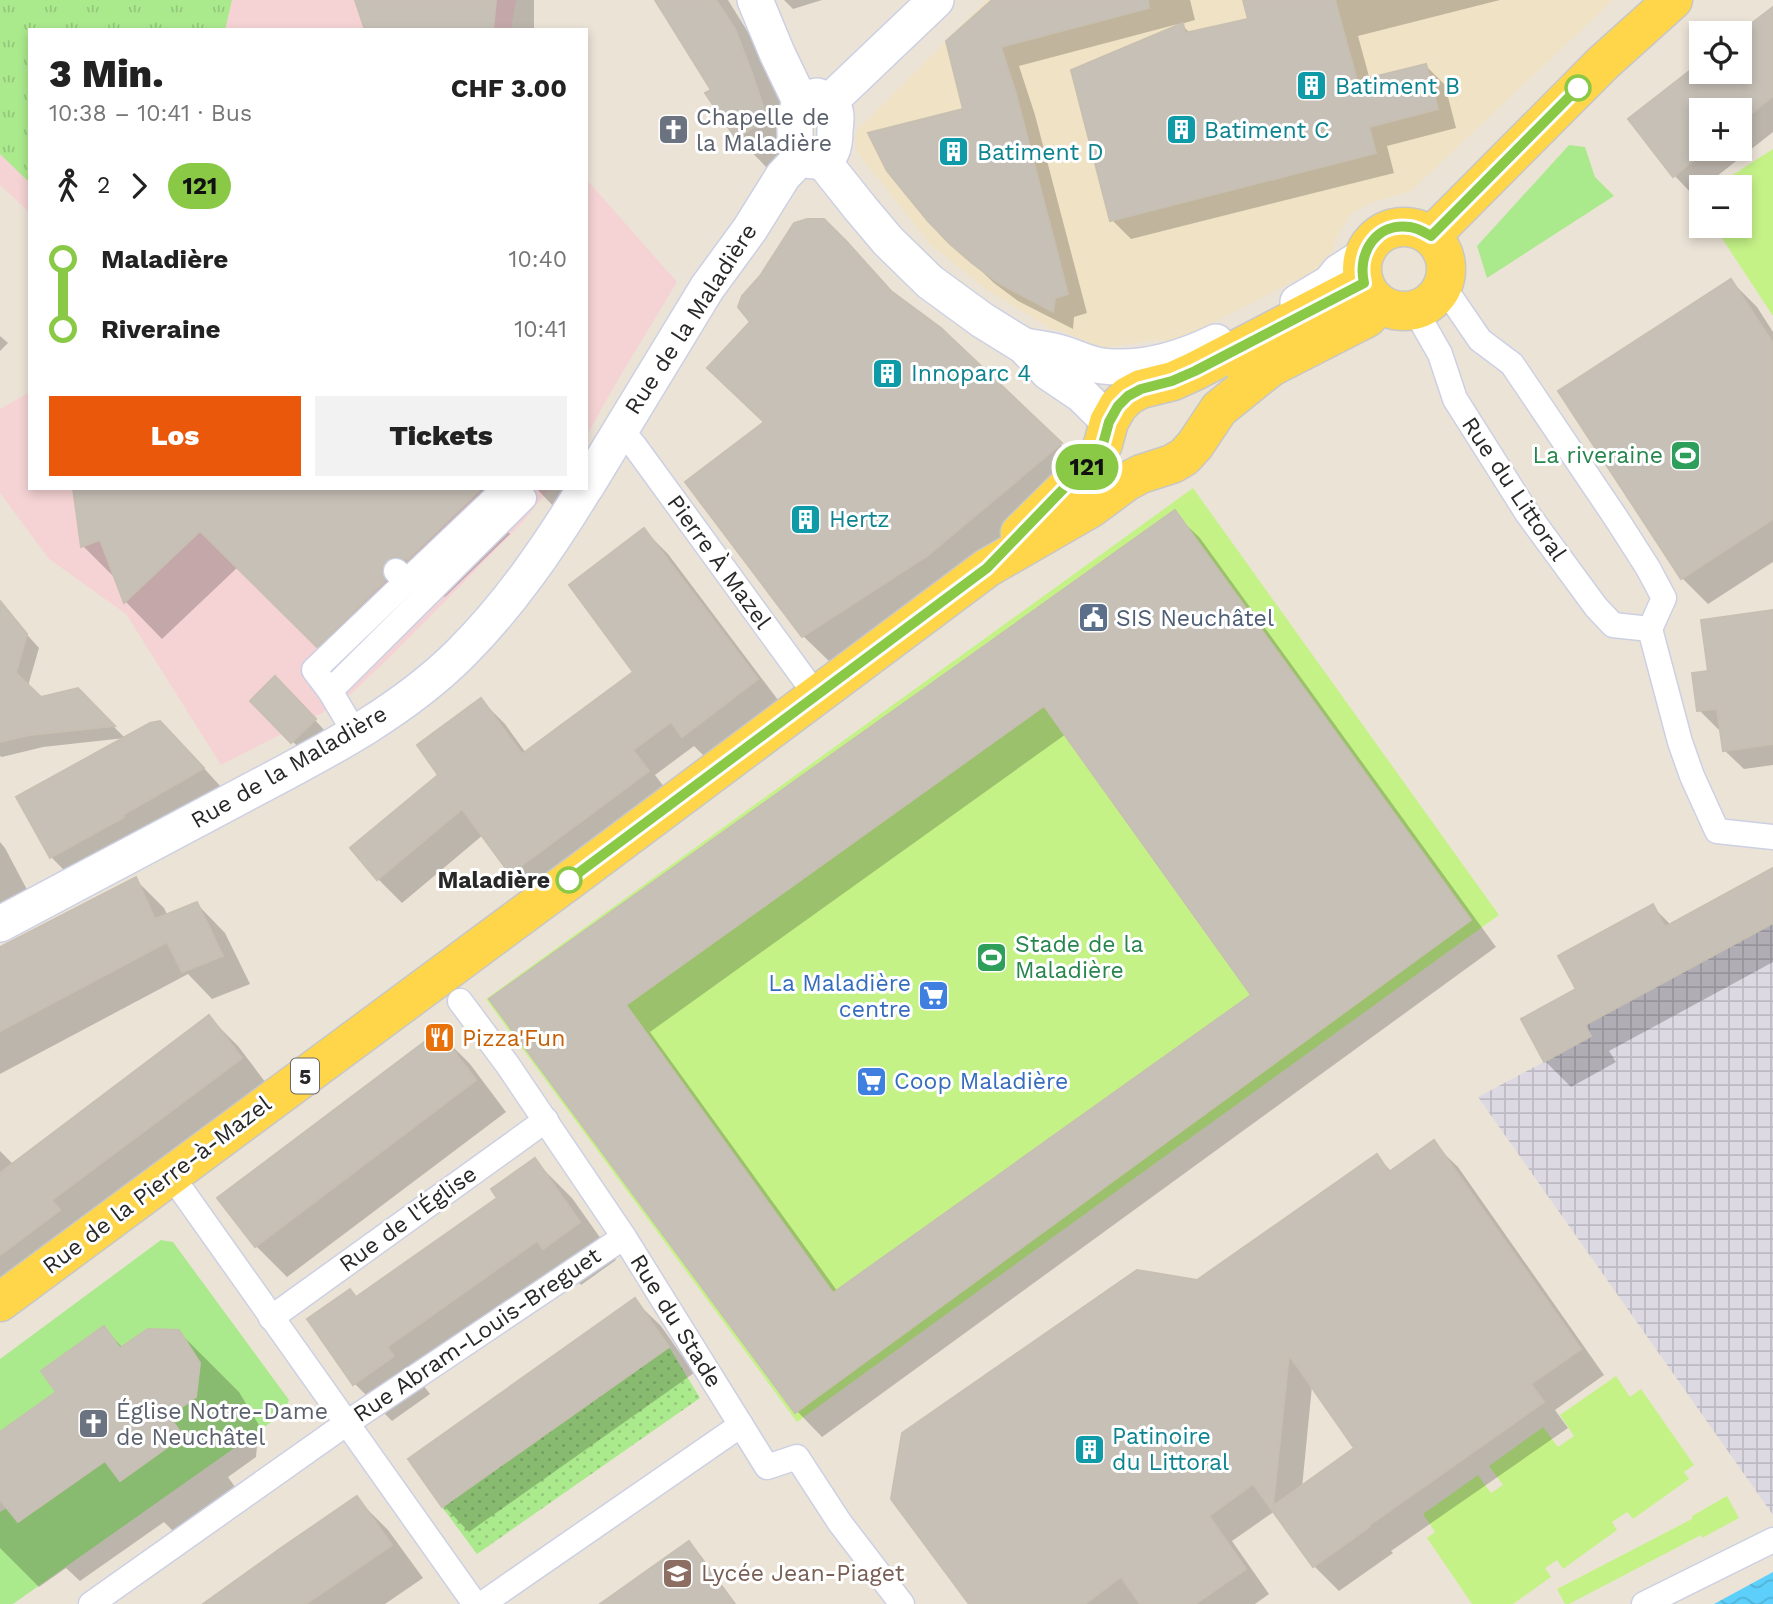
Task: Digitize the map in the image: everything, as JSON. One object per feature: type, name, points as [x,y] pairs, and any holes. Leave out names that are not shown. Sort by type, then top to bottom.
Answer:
[{"type":"main road","points":[[1431,236],[1603,63],[1673,0]]},
{"type":"main road","points":[[1396,227],[1419,229],[1431,236],[1443,253],[1446,275],[1393,288],[1368,246],[1376,237],[1396,227]]},
{"type":"main road","name":"Rue de la Pierre-à-Mazel","points":[[987,568],[1097,457],[1109,422],[1118,406],[1128,396],[1141,389],[1172,381],[1226,355],[1393,288]]},
{"type":"main road","name":"Rue de la Pierre-à-Mazel","points":[[1109,422],[1116,438],[1130,449],[1142,453],[1154,452],[1168,443],[1195,405],[1221,383],[1271,367],[1367,318],[1393,288]]},
{"type":"main road","name":"Rue de la Pierre-à-Mazel","points":[[0,1301],[987,568],[1091,508],[1126,482],[1184,457],[1219,409],[1271,367]]},
{"type":"street","points":[[755,0],[777,53],[815,102]]},
{"type":"street","points":[[936,0],[815,102],[796,111],[794,145],[798,153],[812,158],[930,282],[982,320],[1024,346],[1048,372],[1082,395],[1109,422]]},
{"type":"street","name":"Rue de la Maladière","points":[[588,484],[707,288],[750,229],[783,176],[812,158]]},
{"type":"street","points":[[1024,346],[1058,352],[1103,366],[1147,365],[1189,355],[1331,283],[1339,272],[1393,288],[1480,340],[1512,364],[1616,518],[1664,598],[1650,629],[1692,776],[1717,831],[1773,837]]},
{"type":"street","name":"Rue du Littoral","points":[[1393,288],[1440,354],[1455,399],[1534,524],[1596,607],[1614,625],[1650,629]]},
{"type":"street","points":[[1226,355],[1285,308]]},
{"type":"street","name":"Pierre À Mazel","points":[[621,430],[816,695]]},
{"type":"street","points":[[355,733],[314,670],[402,576],[503,490]]},
{"type":"street","points":[[330,691],[523,498],[513,490]]},
{"type":"street","name":"Rue de la Maladière","points":[[0,924],[318,756],[390,711],[460,654],[496,614],[529,575],[584,490]]},
{"type":"street","name":"Rue du Stade","points":[[460,1001],[508,1064],[624,1237],[767,1468],[797,1457],[840,1523],[902,1604]]},
{"type":"street","name":"Rue de l'Église","points":[[271,1318],[546,1120]]},
{"type":"street","points":[[170,1175],[475,1604]]},
{"type":"street","name":"Rue Abram-Louis-Breguet","points":[[91,1604],[347,1423],[624,1237]]},
{"type":"street","points":[[482,1604],[741,1425]]},
{"type":"street","points":[[1644,1604],[1773,1539]]},
{"type":"shaded area","points":[[0,0],[516,0],[511,28],[28,28],[28,211],[0,185]]},
{"type":"shaded area","points":[[987,0],[1613,0],[1411,191],[1370,203],[1351,214],[1337,236],[1331,255],[1318,269],[1177,341],[1153,340],[1100,349],[1065,332],[1051,329],[987,290],[931,245],[857,152],[855,137],[858,129]]},
{"type":"shaded area","points":[[588,181],[677,282],[588,433]]},
{"type":"shaded area","points":[[28,393],[28,490],[548,490],[522,523],[340,704],[221,765],[126,614],[49,559],[0,493],[0,409]]},
{"type":"shaded area","points":[[1773,868],[1773,1515],[1478,1097],[1544,1062],[1521,1019],[1575,989],[1558,956],[1653,904],[1665,926]]},
{"type":"green space","points":[[0,0],[232,0],[225,28],[28,28],[28,181],[0,154]]},
{"type":"green space","points":[[1569,145],[1585,147],[1595,177],[1614,196],[1487,278],[1477,246]]},
{"type":"green space","points":[[1773,149],[1773,316],[1722,238],[1752,238],[1752,175],[1733,175]]},
{"type":"green space","name":"Stade de la Maladière","points":[[1193,488],[1499,915],[797,1422],[486,999]]},
{"type":"green space","points":[[161,1240],[173,1242],[289,1400],[284,1413],[13,1604],[0,1604],[0,1512],[7,1508],[19,1522],[105,1461],[121,1481],[183,1436],[169,1416],[196,1397],[200,1363],[179,1330],[148,1329],[120,1348],[103,1326],[41,1371],[56,1392],[0,1432],[0,1359]]},
{"type":"green space","points":[[669,1347],[700,1398],[477,1554],[442,1507]]},
{"type":"green space","points":[[1616,1376],[1630,1397],[1641,1389],[1694,1465],[1684,1472],[1689,1479],[1633,1519],[1627,1512],[1612,1522],[1617,1530],[1563,1569],[1557,1560],[1545,1568],[1551,1577],[1513,1604],[1472,1604],[1427,1538],[1435,1532],[1423,1514],[1478,1475],[1491,1493],[1503,1485],[1489,1466],[1543,1427],[1558,1447],[1574,1436],[1560,1415]]},
{"type":"green space","points":[[1727,1496],[1739,1518],[1565,1604],[1557,1589],[1692,1519],[1692,1516]]},
{"type":"water","points":[[1773,1572],[1773,1604],[1714,1604]]},
{"type":"building","points":[[355,0],[496,0],[493,28],[364,28]]},
{"type":"building","points":[[655,0],[716,0],[735,29],[767,118],[736,139],[705,93],[711,90]]},
{"type":"building","name":"Batiment D","points":[[992,0],[1148,0],[1149,8],[1001,47],[1016,94],[1068,294],[1055,298],[1053,312],[997,282],[950,244],[887,171],[868,133],[963,109],[946,41]]},
{"type":"building","name":"Batiment C","points":[[1243,0],[1335,0],[1357,81],[1426,64],[1438,109],[1369,127],[1376,153],[1110,221],[1071,70],[1183,23],[1185,33],[1248,19]]},
{"type":"building","points":[[1773,7],[1773,96],[1752,113],[1752,98],[1689,98],[1689,161],[1692,161],[1673,177],[1628,119],[1689,71],[1689,84],[1752,84],[1752,23]]},
{"type":"building","points":[[807,219],[824,219],[891,291],[941,328],[1062,443],[927,556],[802,637],[685,482],[764,422],[707,368],[750,322],[738,307],[742,296],[760,276],[794,223]]},
{"type":"building","name":"La riveraine","points":[[1731,279],[1773,343],[1773,519],[1681,579],[1558,391]]},
{"type":"building","points":[[73,490],[480,490],[407,560],[398,556],[386,561],[381,569],[385,581],[317,647],[200,531],[124,603],[100,540],[81,547]]},
{"type":"building","points":[[1175,510],[1471,920],[795,1413],[489,999]],"holes":[[[1044,706],[1251,995],[833,1293],[626,1005]]]},
{"type":"building","points":[[644,528],[758,679],[682,737],[671,722],[633,750],[649,771],[510,874],[462,809],[377,880],[350,848],[438,775],[417,745],[481,698],[522,754],[633,672],[569,585]]},
{"type":"building","points":[[0,601],[27,634],[16,673],[41,697],[78,688],[115,726],[30,735],[0,742]]},
{"type":"building","points":[[1773,610],[1773,744],[1723,751],[1717,709],[1697,711],[1692,673],[1708,671],[1701,620]]},
{"type":"building","points":[[275,676],[316,719],[291,743],[250,701]]},
{"type":"building","points":[[160,721],[204,768],[50,858],[16,797],[150,723]]},
{"type":"building","points":[[1773,868],[1773,923],[1585,1025],[1591,1036],[1544,1062],[1521,1019],[1576,989],[1558,956],[1653,904],[1665,927]]},
{"type":"building","points":[[136,877],[155,919],[197,902],[223,956],[182,972],[167,942],[0,1031],[0,947]]},
{"type":"building","points":[[209,1015],[242,1058],[52,1200],[60,1210],[0,1255],[0,1173]]},
{"type":"building","points":[[439,1031],[476,1080],[255,1247],[217,1198]]},
{"type":"building","points":[[1434,1140],[1581,1349],[1531,1384],[1544,1402],[1313,1567],[1253,1484],[1209,1516],[1246,1569],[1195,1604],[1140,1604],[1121,1577],[1085,1604],[969,1604],[891,1499],[902,1433],[1137,1270],[1197,1280],[1377,1154],[1389,1172]],"holes":[[[1289,1355],[1354,1448],[1273,1506]]]},
{"type":"building","points":[[535,1158],[580,1222],[543,1249],[537,1241],[387,1347],[394,1356],[353,1385],[307,1319],[350,1289],[356,1297],[497,1198],[491,1189]]},
{"type":"building","points":[[635,1298],[669,1347],[442,1507],[408,1459]]},
{"type":"building","name":"Église Notre-Dame de Neuchâtel","points":[[104,1326],[120,1348],[148,1329],[179,1330],[200,1363],[196,1397],[169,1416],[183,1436],[120,1481],[105,1461],[18,1522],[0,1500],[0,1432],[56,1392],[41,1371]]},
{"type":"building","points":[[357,1496],[392,1545],[306,1604],[203,1604],[281,1548]]},
{"type":"building","name":"Lycée Jean-Piaget","points":[[689,1541],[734,1604],[600,1604]]},
{"type":"bus line","name":"121","points":[[569,880],[987,568],[1097,457],[1109,422],[1118,406],[1128,396],[1195,371],[1364,283],[1364,256],[1376,237],[1396,227],[1419,229],[1431,236],[1578,88]]},
{"type":"place","name":"Batiment B","points":[[1312,86]]},
{"type":"place","name":"Chapelle de la Maladière","points":[[673,130]]},
{"type":"place","name":"Batiment C","points":[[1181,130]]},
{"type":"place","name":"Batiment D","points":[[954,152]]},
{"type":"place","name":"Innoparc 4","points":[[888,373]]},
{"type":"place","name":"La riveraine","points":[[1686,455]]},
{"type":"place","name":"Hertz","points":[[806,519]]},
{"type":"place","name":"SIS Neuchâtel","points":[[1093,618]]},
{"type":"place","name":"Maladière","points":[[569,880]]},
{"type":"place","name":"Stade de la Maladière","points":[[992,957]]},
{"type":"place","name":"La Maladière centre","points":[[934,996]]},
{"type":"place","name":"Pizza'Fun","points":[[439,1038]]},
{"type":"place","name":"Coop Maladière","points":[[871,1081]]},
{"type":"place","name":"Église Notre-Dame de Neuchâtel","points":[[93,1424]]},
{"type":"place","name":"Patinoire du Littoral","points":[[1089,1449]]},
{"type":"place","name":"Lycée Jean-Piaget","points":[[678,1573]]}]
